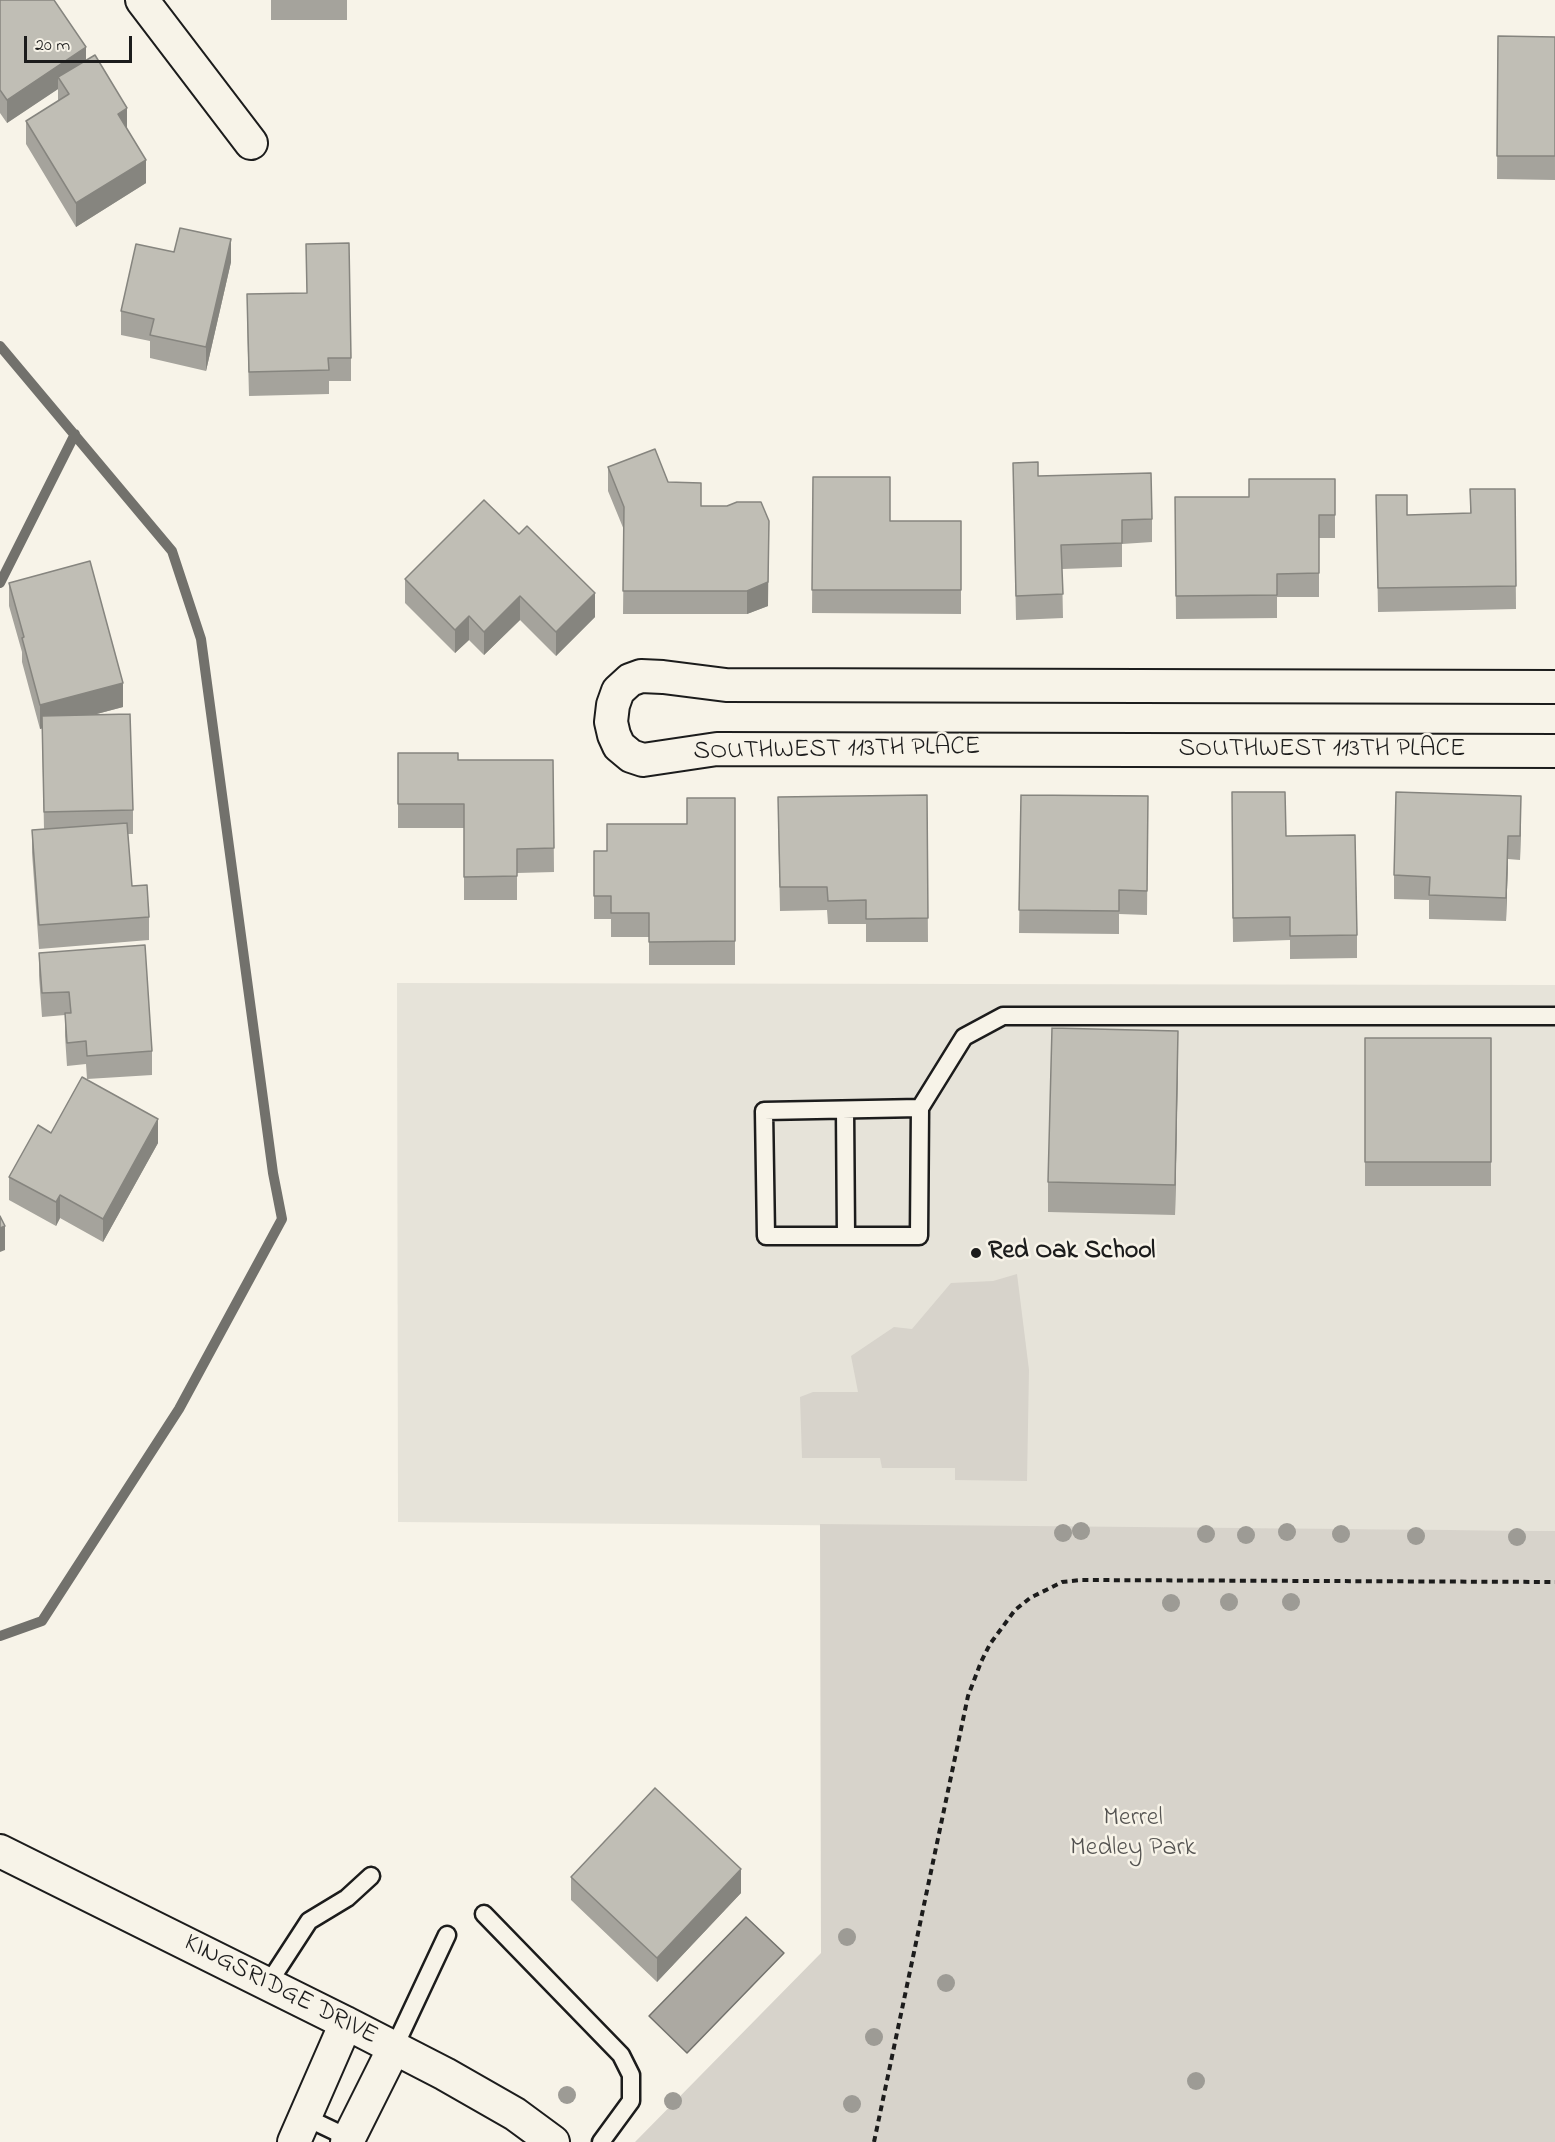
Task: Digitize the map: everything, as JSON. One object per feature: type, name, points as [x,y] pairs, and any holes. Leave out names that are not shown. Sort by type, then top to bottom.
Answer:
[{"type":"street","points":[[142,0],[250,143]]},
{"type":"street","name":"SOUTHWEST 113TH PLACE","points":[[1555,687],[726,685],[641,676],[630,680],[618,691],[611,722],[619,746],[631,756],[643,760],[717,748],[1555,752]]},
{"type":"street","name":"KINGSRIDGE DRIVE","points":[[0,1851],[445,2074],[515,2114],[553,2142]]},
{"type":"street","points":[[299,2130],[346,2023]]},
{"type":"street","points":[[348,2140],[394,2048]]},
{"type":"lane","points":[[920,1108],[764,1111],[766,1236],[919,1236],[920,1108],[964,1037],[1003,1016],[1555,1016]]},
{"type":"lane","points":[[845,1110],[846,1236]]},
{"type":"lane","points":[[268,1984],[309,1921],[347,1898],[371,1876]]},
{"type":"lane","points":[[484,1914],[621,2055],[631,2075],[631,2101],[601,2142]]},
{"type":"lane","points":[[394,2048],[447,1935]]},
{"type":"lane","points":[[299,2130],[348,2140]]},
{"type":"path","points":[[874,2142],[968,1696],[981,1662],[997,1634],[1015,1610],[1030,1598],[1062,1582],[1081,1580],[1555,1582]]},
{"type":"shaded area","name":"Red Oak School","points":[[397,983],[1555,985],[1555,1531],[398,1522]]},
{"type":"shaded area","points":[[746,1917],[784,1953],[687,2053],[649,2016]]},
{"type":"green space","points":[[1017,1274],[1029,1370],[1027,1481],[955,1480],[955,1468],[882,1468],[880,1458],[802,1458],[800,1397],[813,1392],[858,1392],[851,1356],[894,1327],[912,1329],[951,1283],[993,1281]]},
{"type":"green space","name":"Merrel Medley Park","points":[[820,1524],[1555,1531],[1555,2142],[635,2142],[821,1953]]},
{"type":"building","points":[[0,0],[54,0],[86,47],[7,100],[0,90]]},
{"type":"building","points":[[1498,36],[1555,37],[1555,156],[1497,156]]},
{"type":"building","points":[[95,55],[127,108],[118,114],[146,160],[76,203],[26,121],[69,94],[58,77]]},
{"type":"building","points":[[180,228],[231,239],[206,347],[150,335],[154,319],[121,311],[136,244],[174,252]]},
{"type":"building","points":[[349,243],[351,358],[328,358],[329,370],[249,372],[247,294],[307,293],[306,244]]},
{"type":"building","points":[[655,449],[668,482],[701,483],[701,506],[761,502],[769,521],[768,582],[747,591],[623,591],[624,507],[608,467]]},
{"type":"building","points":[[1038,462],[1038,476],[1151,473],[1152,519],[1122,520],[1122,543],[1061,545],[1063,594],[1016,596],[1013,463]]},
{"type":"building","points":[[813,477],[890,477],[890,521],[961,521],[961,590],[812,590]]},
{"type":"building","points":[[1249,479],[1335,479],[1335,515],[1319,515],[1319,573],[1277,574],[1277,595],[1176,596],[1175,497],[1249,497]]},
{"type":"building","points":[[1470,489],[1515,489],[1516,586],[1378,588],[1376,495],[1407,495],[1407,515],[1471,513]]},
{"type":"building","points":[[484,500],[519,534],[527,526],[595,593],[556,632],[520,596],[484,632],[469,616],[455,630],[405,579]]},
{"type":"building","points":[[90,561],[123,683],[40,705],[9,583]]},
{"type":"building","points":[[130,714],[133,810],[44,812],[42,716]]},
{"type":"building","points":[[398,753],[458,753],[458,760],[553,760],[554,848],[517,849],[517,876],[464,877],[464,804],[398,804]]},
{"type":"building","points":[[1232,792],[1285,792],[1286,836],[1355,835],[1357,935],[1290,936],[1290,917],[1233,918]]},
{"type":"building","points":[[1396,792],[1521,796],[1520,836],[1508,836],[1506,898],[1429,895],[1430,877],[1394,875]]},
{"type":"building","points":[[927,795],[928,918],[866,919],[866,900],[828,901],[827,887],[780,887],[778,797]]},
{"type":"building","points":[[1021,795],[1148,796],[1147,891],[1119,890],[1119,911],[1019,910]]},
{"type":"building","points":[[687,798],[735,798],[735,941],[649,942],[649,913],[611,913],[611,896],[594,896],[594,851],[607,851],[607,824],[687,824]]},
{"type":"building","points":[[127,823],[132,886],[147,885],[149,917],[39,925],[32,830]]},
{"type":"building","points":[[145,945],[152,1051],[87,1056],[86,1041],[67,1043],[65,1013],[71,1013],[69,992],[42,993],[39,953]]},
{"type":"building","points":[[1052,1028],[1178,1031],[1175,1185],[1048,1182]]},
{"type":"building","points":[[1365,1038],[1491,1038],[1491,1162],[1365,1162]]},
{"type":"building","points":[[82,1077],[158,1119],[103,1219],[60,1195],[56,1202],[9,1177],[38,1125],[51,1133]]},
{"type":"building","points":[[0,1216],[5,1226],[0,1228]]},
{"type":"building","points":[[655,1788],[741,1869],[657,1958],[571,1877]]},
{"type":"waterway","points":[[0,346],[172,551],[201,639],[273,1173],[282,1219],[179,1409],[42,1621],[0,1636]]},
{"type":"waterway","points":[[0,583],[75,434]]},
{"type":"place","name":"Red Oak School","points":[[976,1253]]}]
